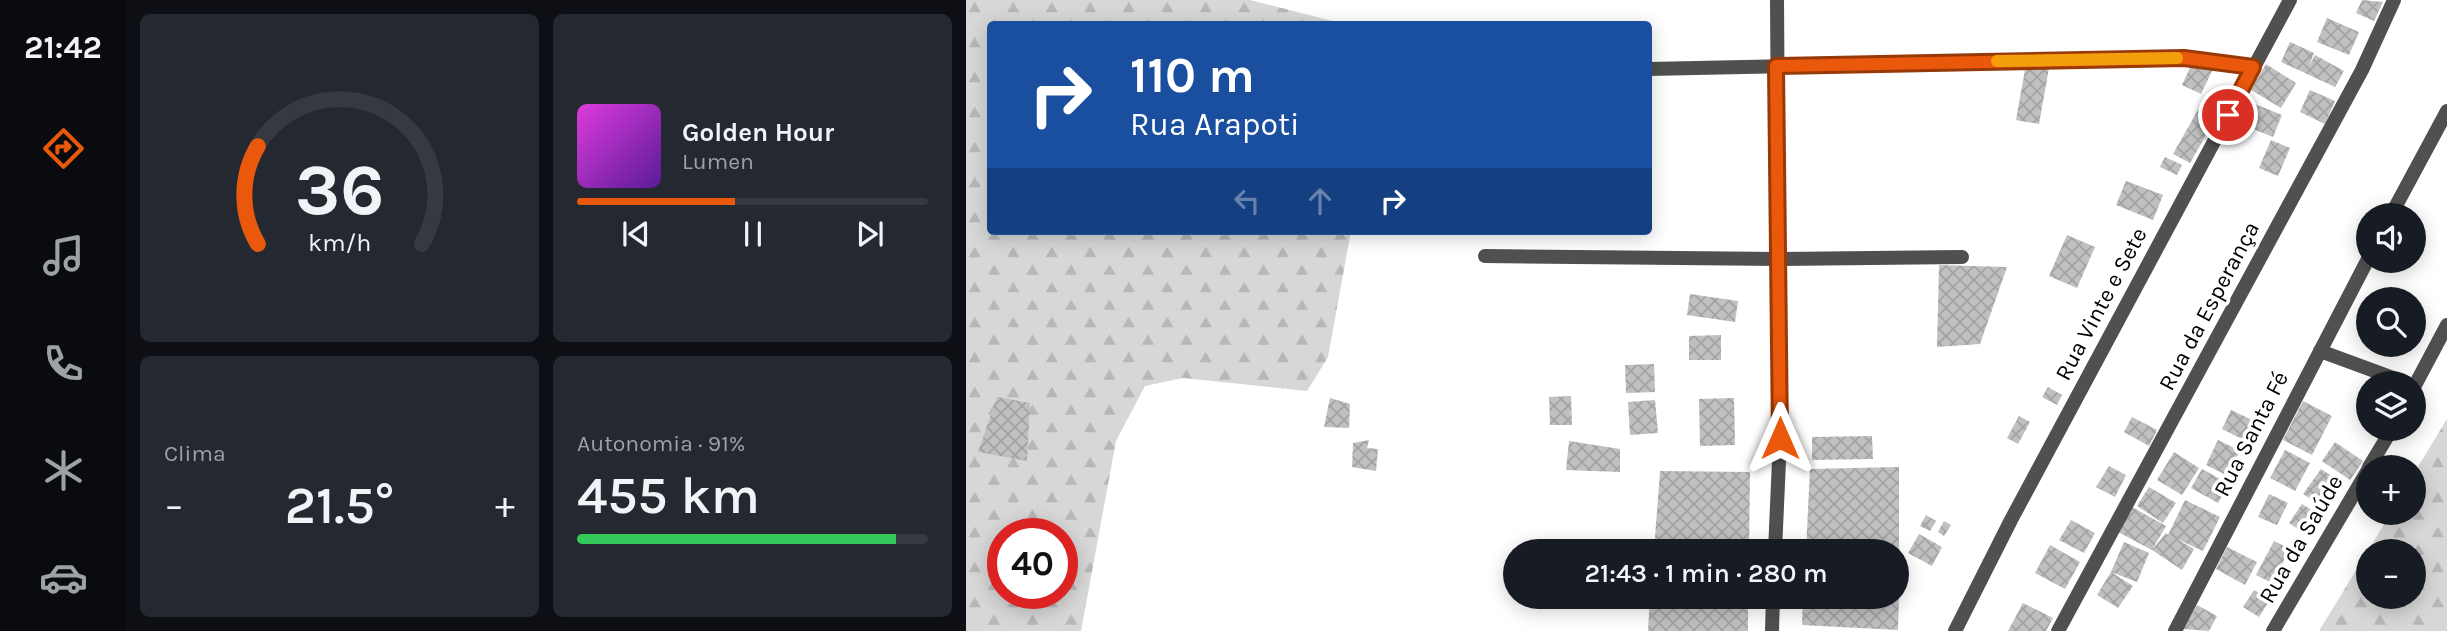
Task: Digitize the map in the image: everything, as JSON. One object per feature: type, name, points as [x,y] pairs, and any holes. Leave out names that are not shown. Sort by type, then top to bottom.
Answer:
[{"type":"street","points":[[1776,539],[1780,438],[1777,0]]},
{"type":"street","name":"Rua Vinte e Sete","points":[[1955,631],[2290,0]]},
{"type":"street","name":"Rua da Esperança","points":[[2059,631],[2362,70],[2394,0]]},
{"type":"street","points":[[1652,69],[2184,58],[2253,67]]},
{"type":"street","points":[[2397,203],[2447,111]]},
{"type":"street","points":[[1485,256],[1780,259],[1962,257]]},
{"type":"street","name":"Rua Santa Fé","points":[[2175,631],[2361,273]]},
{"type":"street","points":[[2421,371],[2447,325]]},
{"type":"street","points":[[2320,351],[2373,371]]},
{"type":"street","name":"Rua da Saúde","points":[[2273,631],[2356,491]]},
{"type":"street","points":[[1772,631],[1773,609]]},
{"type":"green space","points":[[966,0],[1250,0],[1332,21],[987,21],[987,235],[1350,235],[1328,357],[1307,391],[1183,378],[1145,386],[1116,441],[1081,631],[966,631]]},
{"type":"green space","points":[[2447,419],[2447,631],[2319,631],[2356,570],[2356,609],[2426,609],[2426,539],[2375,539],[2384,525],[2426,525],[2425,455]]},
{"type":"building","points":[[2362,0],[2383,2],[2374,21],[2356,13]]},
{"type":"building","points":[[2327,18],[2359,32],[2349,55],[2317,42]]},
{"type":"building","points":[[2290,42],[2314,53],[2309,66],[2315,55],[2344,71],[2335,87],[2281,62]]},
{"type":"building","points":[[2193,61],[2213,69],[2201,94],[2182,85]]},
{"type":"building","points":[[2026,64],[2049,68],[2039,124],[2016,120]]},
{"type":"building","points":[[2266,64],[2296,83],[2281,108],[2251,90]]},
{"type":"building","points":[[2310,90],[2335,101],[2325,124],[2300,112]]},
{"type":"building","points":[[2203,101],[2220,111],[2190,163],[2173,154]]},
{"type":"building","points":[[2250,102],[2282,115],[2273,137],[2241,124]]},
{"type":"building","points":[[2271,140],[2290,148],[2278,176],[2259,168]]},
{"type":"building","points":[[2165,157],[2182,165],[2177,175],[2160,167]]},
{"type":"building","points":[[2126,181],[2163,195],[2153,220],[2116,205]]},
{"type":"building","points":[[2067,235],[2095,247],[2077,288],[2049,276]]},
{"type":"building","points":[[1939,265],[2007,267],[1980,344],[1937,347]]},
{"type":"building","points":[[1690,294],[1738,301],[1735,322],[1687,315]]},
{"type":"building","points":[[1721,335],[1721,360],[1689,360],[1689,336]]},
{"type":"building","points":[[1654,364],[1655,392],[1626,393],[1625,365]]},
{"type":"building","points":[[2048,387],[2062,395],[2057,405],[2042,397]]},
{"type":"building","points":[[1571,396],[1572,425],[1550,425],[1549,397]]},
{"type":"building","points":[[997,397],[1030,403],[1027,461],[978,452]]},
{"type":"building","points":[[1330,398],[1350,404],[1349,428],[1324,427]]},
{"type":"building","points":[[1734,398],[1735,445],[1700,446],[1699,399]]},
{"type":"building","points":[[1655,400],[1658,433],[1630,435],[1628,402]]},
{"type":"building","points":[[2303,401],[2332,416],[2312,455],[2283,440]]},
{"type":"building","points":[[2231,410],[2263,425],[2254,445],[2222,429]]},
{"type":"building","points":[[2019,416],[2030,422],[2018,444],[2007,438]]},
{"type":"building","points":[[2132,417],[2157,430],[2149,446],[2124,432]]},
{"type":"building","points":[[1872,436],[1873,459],[1812,460],[1812,437]]},
{"type":"building","points":[[1369,440],[1367,448],[1378,449],[1376,471],[1352,467],[1353,443]]},
{"type":"building","points":[[2218,440],[2240,451],[2228,476],[2206,465]]},
{"type":"building","points":[[1569,441],[1620,449],[1620,472],[1566,470]]},
{"type":"building","points":[[2335,442],[2356,456],[2356,471],[2350,480],[2322,461]]},
{"type":"building","points":[[2285,450],[2310,463],[2295,491],[2270,478]]},
{"type":"building","points":[[2174,452],[2199,468],[2182,495],[2157,480]]},
{"type":"building","points":[[2109,466],[2126,475],[2115,497],[2096,487]]},
{"type":"building","points":[[1899,467],[1899,539],[1807,539],[1810,469]]},
{"type":"building","points":[[2202,469],[2229,484],[2218,503],[2191,488]]},
{"type":"building","points":[[2321,469],[2344,484],[2328,510],[2303,494]]},
{"type":"building","points":[[1660,471],[1750,472],[1749,539],[1655,539]]},
{"type":"building","points":[[2149,487],[2176,503],[2163,523],[2137,506]]},
{"type":"building","points":[[2269,494],[2288,503],[2277,525],[2258,517]]},
{"type":"building","points":[[2185,500],[2220,517],[2203,551],[2177,539],[2194,549],[2182,570],[2152,550],[2166,533],[2168,535]]},
{"type":"building","points":[[2302,504],[2323,517],[2310,537],[2289,523]]},
{"type":"building","points":[[2132,507],[2166,526],[2152,550],[2118,532]]},
{"type":"building","points":[[1926,515],[1936,521],[1930,531],[1920,526]]},
{"type":"building","points":[[2071,520],[2095,533],[2084,553],[2059,540]]},
{"type":"building","points":[[1944,521],[1951,525],[1944,536],[1938,532]]},
{"type":"building","points":[[1919,534],[1942,547],[1932,566],[1909,551]]},
{"type":"building","points":[[2274,541],[2290,549],[2272,583],[2256,575]]},
{"type":"building","points":[[2124,542],[2149,553],[2137,582],[2111,572]]},
{"type":"building","points":[[2050,545],[2080,562],[2065,589],[2035,573]]},
{"type":"building","points":[[2227,547],[2257,562],[2245,585],[2216,569]]},
{"type":"building","points":[[2111,572],[2133,586],[2118,608],[2097,595]]},
{"type":"building","points":[[2254,590],[2270,600],[2259,617],[2243,607]]},
{"type":"building","points":[[2023,603],[2053,618],[2046,631],[2008,631]]},
{"type":"building","points":[[2197,605],[2217,616],[2209,631],[2183,629]]},
{"type":"building","points":[[1649,609],[1748,609],[1748,631],[1648,631]]},
{"type":"building","points":[[1803,609],[1899,609],[1898,630],[1802,625]]},
{"type":"slow traffic","points":[[1997,61],[2177,58]]},
{"type":"route","points":[[1780,438],[1776,66],[2184,58],[2253,67],[2228,115]]}]
